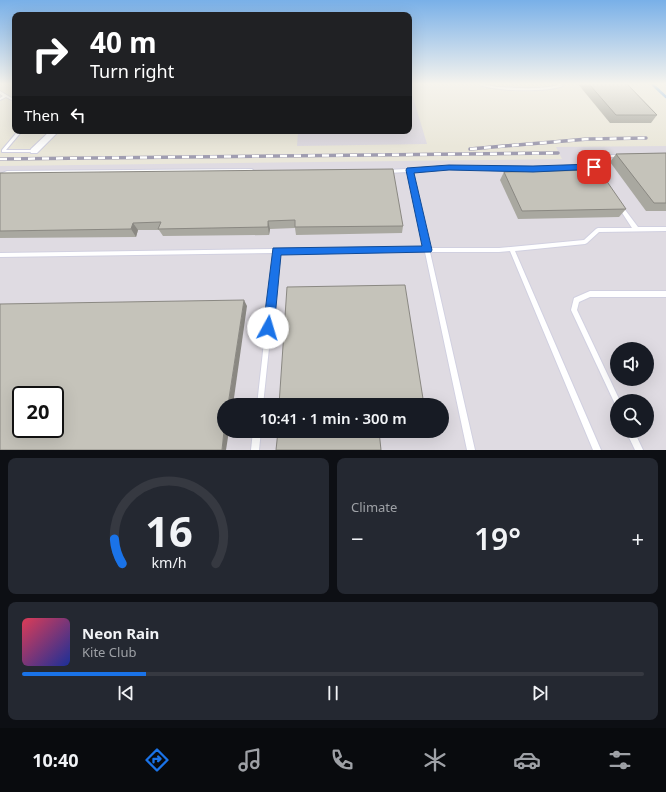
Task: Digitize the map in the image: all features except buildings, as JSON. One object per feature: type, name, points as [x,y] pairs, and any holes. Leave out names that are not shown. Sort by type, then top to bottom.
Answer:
[{"type":"street","points":[[34,151],[52,134]]},
{"type":"lane","points":[[17,134],[3,151],[34,151]]},
{"type":"lane","points":[[594,167],[597,159],[602,156],[628,156]]},
{"type":"lane","points":[[382,171],[449,168],[533,169],[594,167]]},
{"type":"lane","points":[[594,167],[598,173]]},
{"type":"lane","points":[[410,170],[471,450]]},
{"type":"lane","points":[[0,176],[7,173],[258,171]]},
{"type":"lane","points":[[619,204],[636,229]]},
{"type":"lane","points":[[0,255],[512,248],[585,242],[598,230],[666,229]]},
{"type":"lane","points":[[512,248],[597,450]]},
{"type":"lane","points":[[261,398],[277,251]]},
{"type":"lane","points":[[613,394],[574,310],[576,300],[590,294],[666,294]]},
{"type":"lane","points":[[255,450],[256,438]]},
{"type":"lane","points":[[633,438],[639,450]]},
{"type":"shaded area","points":[[412,105],[415,105],[427,144],[297,146],[298,134],[412,134]]},
{"type":"shaded area","points":[[666,146],[666,450],[0,450],[0,166],[562,159],[556,147]]},
{"type":"railway","points":[[470,149],[588,139],[646,138]]},
{"type":"railway","points":[[0,159],[558,153]]},
{"type":"route","points":[[268,328],[277,251],[427,250],[410,170],[449,168],[533,169],[594,167]]}]
